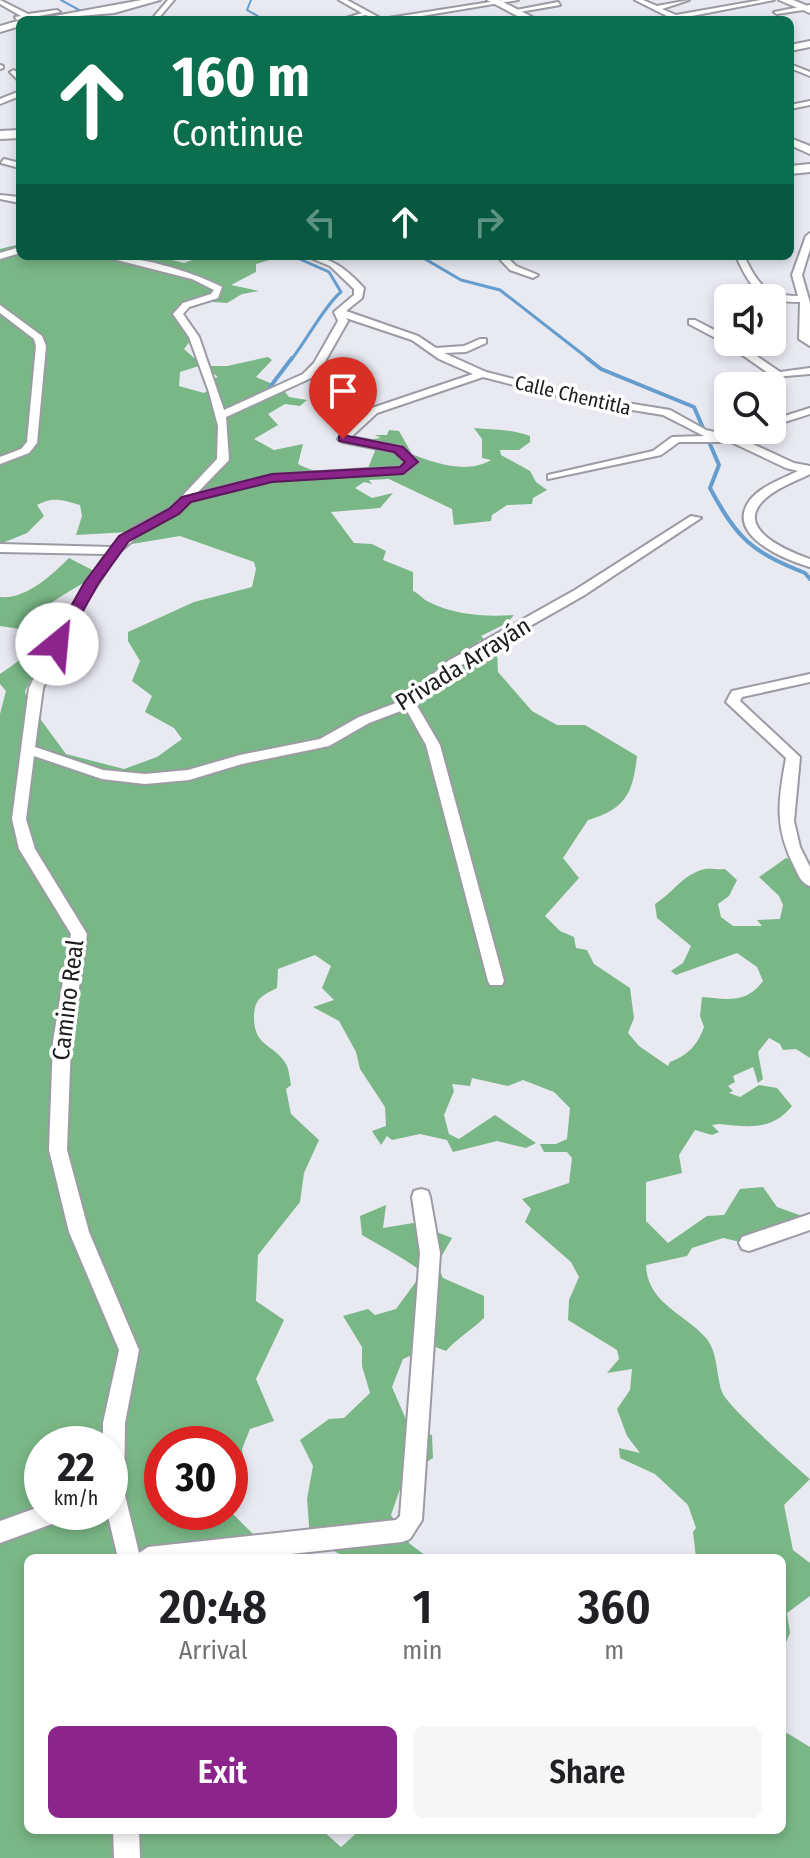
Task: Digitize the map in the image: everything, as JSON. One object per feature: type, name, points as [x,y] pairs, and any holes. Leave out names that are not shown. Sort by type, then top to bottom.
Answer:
[{"type":"main road","points":[[58,16],[155,0]]},
{"type":"street","points":[[157,16],[171,0]]},
{"type":"street","points":[[342,0],[374,16]]},
{"type":"street","points":[[638,0],[673,16]]},
{"type":"street","points":[[657,8],[686,0]]},
{"type":"street","points":[[694,16],[771,0]]},
{"type":"street","points":[[784,0],[808,8]]},
{"type":"street","points":[[0,1],[18,16]]},
{"type":"street","points":[[48,1],[63,15]]},
{"type":"street","points":[[48,1],[63,15]]},
{"type":"street","points":[[407,16],[495,1],[514,5],[558,4]]},
{"type":"street","points":[[777,12],[808,8]]},
{"type":"street","points":[[357,16],[368,13]]},
{"type":"street","points":[[52,16],[63,15]]},
{"type":"street","points":[[794,106],[810,103]]},
{"type":"street","points":[[800,105],[810,109]]},
{"type":"street","points":[[4,161],[16,165]]},
{"type":"street","points":[[810,236],[797,275],[807,322],[804,339],[810,343]]},
{"type":"street","name":"Camino Real","points":[[114,1426],[129,1350],[79,1232],[58,1150],[61,1055],[79,934],[27,849],[19,819],[36,688],[68,621],[124,538],[174,511],[223,460],[225,445],[220,416],[194,337],[178,314],[186,305],[215,296],[219,289],[195,277],[122,260]]},
{"type":"street","points":[[220,416],[298,382],[313,371],[343,321],[339,312],[359,296],[359,288],[333,264],[322,260]]},
{"type":"street","points":[[505,260],[513,268],[533,275]]},
{"type":"street","points":[[742,260],[753,284],[767,296],[804,299]]},
{"type":"street","points":[[0,308],[39,338],[41,346],[32,443],[25,451],[0,461]]},
{"type":"street","name":"Calle Chentitla","points":[[339,312],[415,338],[482,374],[577,398],[666,412],[707,436]]},
{"type":"street","points":[[692,322],[714,334]]},
{"type":"street","points":[[436,351],[466,349],[483,341]]},
{"type":"street","points":[[750,356],[778,375],[810,371]]},
{"type":"street","points":[[187,499],[272,478],[403,470],[412,462],[398,449],[343,439],[373,411],[482,374]]},
{"type":"street","points":[[786,419],[810,411]]},
{"type":"street","points":[[552,477],[657,453],[676,439],[714,437]]},
{"type":"street","points":[[744,444],[790,466],[809,469]]},
{"type":"street","points":[[809,469],[755,503],[748,520],[751,529],[763,540],[810,563]]},
{"type":"street","name":"Privada Arrayán","points":[[27,749],[102,774],[145,779],[189,775],[240,760],[324,743],[364,720],[409,703],[453,664],[579,593],[695,518]]},
{"type":"street","points":[[0,548],[114,551]]},
{"type":"street","points":[[810,678],[745,691],[737,694],[733,702],[793,757],[783,814],[795,854],[810,881]]},
{"type":"street","points":[[409,703],[433,745],[496,981]]},
{"type":"street","points":[[186,1554],[402,1531],[411,1520],[430,1253],[421,1197]]},
{"type":"street","points":[[749,1243],[810,1222]]},
{"type":"street","points":[[0,1532],[24,1523]]},
{"type":"street","name":"Camino Real","points":[[121,1530],[128,1554]]},
{"type":"street","points":[[126,1834],[127,1858]]},
{"type":"green space","points":[[16,245],[16,260],[172,260],[184,263],[192,260],[270,260],[256,264],[256,272],[231,285],[259,291],[242,294],[227,303],[201,301],[178,312],[191,340],[184,349],[202,365],[180,372],[179,386],[204,393],[215,386],[215,381],[210,380],[218,377],[203,366],[227,366],[268,357],[272,360],[256,377],[282,388],[289,397],[307,400],[300,406],[285,404],[268,414],[278,425],[254,439],[274,450],[303,444],[298,464],[306,468],[342,474],[368,468],[375,451],[365,440],[381,438],[375,435],[387,435],[389,430],[399,431],[412,454],[462,467],[491,460],[482,458],[482,439],[474,428],[530,436],[530,442],[519,450],[500,450],[501,455],[530,471],[536,482],[547,490],[533,498],[532,504],[507,505],[492,515],[491,521],[454,525],[452,509],[389,479],[369,480],[372,484],[364,482],[355,488],[372,498],[393,493],[380,508],[331,512],[354,543],[372,544],[386,551],[383,560],[413,572],[413,591],[427,601],[470,614],[514,615],[507,623],[481,636],[484,639],[477,642],[497,652],[498,672],[532,711],[557,725],[585,725],[637,756],[633,780],[625,798],[611,811],[588,820],[563,858],[579,878],[545,916],[560,931],[574,937],[576,948],[587,950],[594,964],[630,988],[634,1018],[628,1033],[639,1046],[668,1066],[691,1049],[701,1034],[704,1027],[700,1016],[702,997],[743,997],[763,981],[757,967],[737,953],[676,975],[671,971],[683,963],[691,946],[657,918],[655,904],[697,871],[725,869],[737,880],[729,896],[718,904],[721,917],[733,926],[762,926],[757,920],[780,919],[783,905],[779,896],[759,877],[786,858],[810,866],[810,1058],[796,1049],[783,1050],[780,1044],[769,1038],[758,1052],[763,1079],[758,1083],[753,1067],[733,1076],[735,1082],[728,1086],[733,1091],[729,1093],[740,1097],[759,1085],[777,1088],[792,1106],[776,1120],[759,1126],[712,1125],[719,1132],[712,1135],[695,1130],[679,1155],[682,1173],[646,1182],[646,1221],[668,1243],[707,1216],[724,1215],[740,1189],[763,1187],[777,1207],[808,1218],[754,1245],[723,1238],[692,1248],[687,1256],[646,1265],[648,1278],[660,1298],[710,1344],[722,1392],[727,1399],[810,1479],[784,1505],[793,1550],[810,1563],[810,1596],[787,1613],[790,1633],[786,1642],[786,1554],[696,1554],[693,1532],[696,1528],[688,1505],[655,1474],[620,1458],[619,1448],[640,1453],[627,1436],[617,1409],[630,1390],[632,1369],[607,1373],[619,1359],[617,1350],[568,1320],[569,1300],[579,1277],[571,1262],[525,1222],[531,1209],[522,1199],[569,1183],[572,1158],[567,1152],[544,1152],[540,1144],[556,1144],[567,1139],[570,1108],[554,1092],[523,1080],[508,1086],[472,1078],[470,1086],[452,1084],[454,1091],[444,1115],[449,1134],[459,1139],[495,1115],[536,1143],[526,1148],[497,1141],[453,1152],[447,1140],[420,1134],[392,1140],[387,1136],[381,1145],[372,1131],[386,1126],[385,1107],[360,1069],[356,1052],[339,1021],[313,1007],[334,1000],[322,988],[331,966],[315,955],[278,969],[277,988],[261,998],[254,1015],[257,1034],[287,1066],[291,1085],[286,1089],[291,1114],[319,1140],[304,1173],[300,1202],[258,1255],[256,1301],[284,1320],[256,1379],[274,1421],[250,1429],[248,1434],[248,1426],[144,1426],[144,1530],[248,1529],[254,1535],[270,1538],[272,1554],[24,1554],[24,1834],[326,1834],[341,1847],[356,1834],[786,1834],[786,1732],[810,1747],[810,1858],[0,1858],[0,714],[6,691],[0,684],[0,674],[27,655],[33,675],[25,691],[27,701],[66,754],[124,769],[157,757],[182,739],[174,728],[145,712],[152,696],[132,681],[140,661],[128,641],[128,632],[194,602],[252,587],[256,569],[254,562],[180,536],[132,544],[128,541],[129,532],[76,535],[82,516],[80,505],[58,500],[37,505],[44,516],[27,533],[0,544],[0,249]]},
{"type":"green space","points":[[69,558],[98,573],[50,604],[31,628],[23,624],[20,629],[0,626],[0,597],[19,595],[28,590],[46,579]]},
{"type":"green space","points":[[386,1205],[383,1228],[413,1223],[452,1238],[437,1264],[443,1278],[484,1296],[484,1318],[446,1351],[433,1346],[403,1359],[392,1387],[411,1431],[432,1435],[433,1458],[405,1475],[391,1515],[410,1544],[424,1554],[340,1554],[310,1538],[307,1499],[313,1466],[300,1440],[329,1419],[344,1418],[370,1393],[362,1366],[362,1347],[343,1316],[368,1309],[375,1315],[396,1309],[423,1272],[362,1235],[360,1216]]},
{"type":"waterway","points":[[61,0],[81,11]]},
{"type":"waterway","points":[[251,0],[247,10],[258,16]]},
{"type":"waterway","points":[[291,360],[341,292],[329,272],[302,260]]},
{"type":"waterway","points":[[427,260],[461,280],[500,290],[590,360]]},
{"type":"waterway","points":[[270,387],[292,358]]},
{"type":"waterway","points":[[587,358],[601,369],[694,407],[719,465],[710,488],[729,520],[748,542],[772,558],[805,573],[810,579]]},
{"type":"route","points":[[57,644],[91,583],[124,538],[174,511],[187,499],[272,478],[331,477],[403,470],[412,462],[398,449],[343,439]]}]
